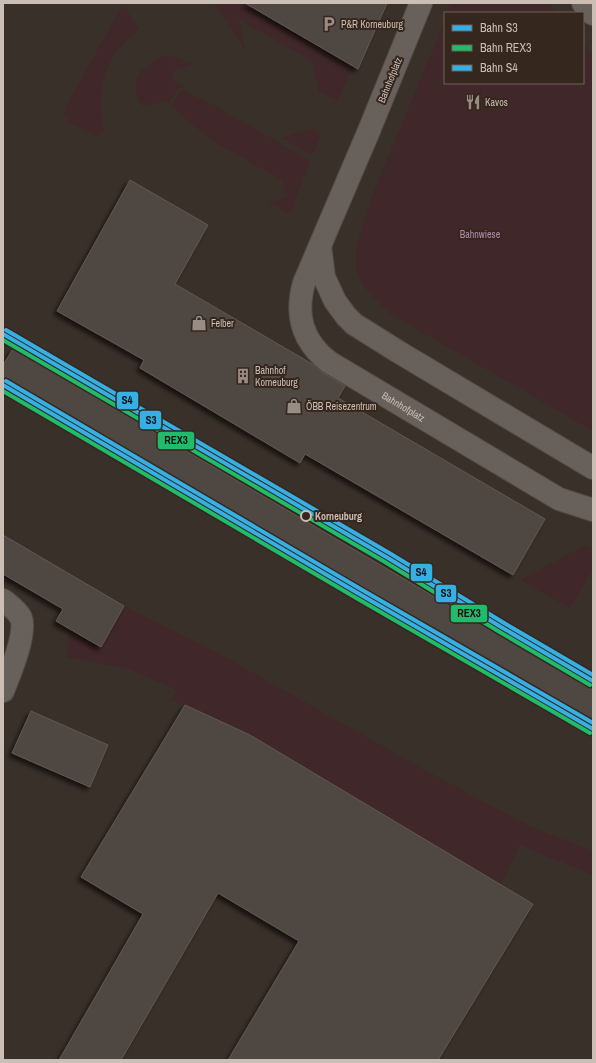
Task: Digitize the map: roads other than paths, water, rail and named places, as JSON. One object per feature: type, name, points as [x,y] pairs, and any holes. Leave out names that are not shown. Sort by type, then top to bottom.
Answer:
[{"type":"street","name":"Bahnhofplatz","points":[[421,3],[368,133],[319,244],[304,283],[300,297],[300,314],[307,335],[313,347],[320,355],[369,387],[559,499],[593,510]]},
{"type":"street","points":[[583,3],[593,14]]},
{"type":"street","points":[[319,244],[324,277],[335,301],[354,324],[593,468]]},
{"type":"street","points":[[3,600],[15,610],[21,618],[22,629],[10,649],[3,691]]},
{"type":"rail line","name":"S4","points":[[6,330],[391,554],[593,675]]},
{"type":"rail line","name":"S3","points":[[3,334],[388,558],[593,681]]},
{"type":"rail line","name":"REX3","points":[[3,340],[385,562],[590,685]]},
{"type":"rail line","name":"S4","points":[[6,381],[364,591],[593,723]]},
{"type":"rail line","name":"S3","points":[[3,385],[593,729]]},
{"type":"rail line","name":"REX3","points":[[3,391],[590,733]]},
{"type":"place","name":"P&R Korneuburg","points":[[329,24]]},
{"type":"place","name":"Kavos","points":[[473,102]]},
{"type":"place","name":"Felber","points":[[199,323]]},
{"type":"place","name":"Bahnhof Korneuburg","points":[[243,376]]},
{"type":"place","name":"ÖBB Reisezentrum","points":[[294,406]]},
{"type":"place","name":"Korneuburg","points":[[306,516]]},
{"type":"park label","name":"Bahnwiese","points":[[480,234]]}]
